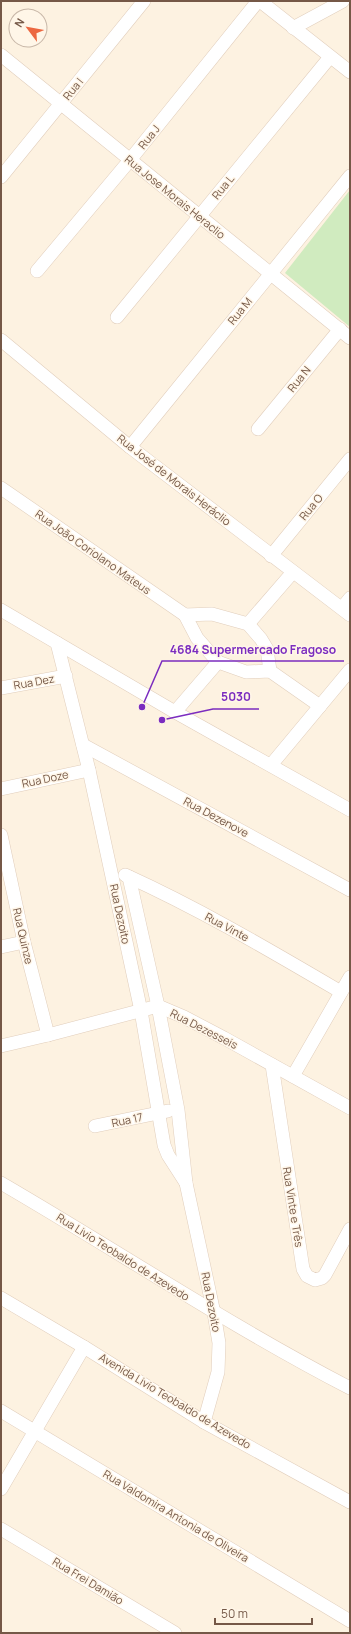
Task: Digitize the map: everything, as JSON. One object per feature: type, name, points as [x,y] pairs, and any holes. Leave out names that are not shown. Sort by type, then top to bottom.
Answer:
[{"type":"street","name":"Rua I","points":[[1,178],[144,1]]},
{"type":"street","points":[[259,1],[350,72]]},
{"type":"street","name":"Rua J","points":[[37,271],[130,160],[259,1]]},
{"type":"street","points":[[294,28],[344,1]]},
{"type":"street","name":"Rua Jose Morais Heraclio","points":[[1,55],[345,334]]},
{"type":"street","name":"Rua L","points":[[117,317],[330,56]]},
{"type":"street","name":"Rua M","points":[[130,447],[350,176]]},
{"type":"street","name":"Rua N","points":[[258,429],[345,334]]},
{"type":"street","name":"Rua José de Morais Heráclio","points":[[1,340],[130,447],[346,612]]},
{"type":"street","name":"Rua O","points":[[271,556],[350,459]]},
{"type":"street","name":"Rua João Coriolano Mateus","points":[[1,488],[185,615],[197,638],[218,662],[246,672],[270,671]]},
{"type":"street","points":[[248,624],[293,572]]},
{"type":"street","points":[[346,612],[350,598]]},
{"type":"street","points":[[1,610],[176,712],[350,810]]},
{"type":"street","points":[[185,615],[212,614],[248,624],[261,639],[267,649],[270,671],[320,706]]},
{"type":"street","name":"Rua Dezoito","points":[[57,643],[89,770],[141,1011],[164,1145],[168,1155],[186,1183]]},
{"type":"street","points":[[176,712],[218,662]]},
{"type":"street","points":[[271,765],[350,670]]},
{"type":"street","name":"Rua Dez","points":[[1,688],[66,676]]},
{"type":"street","name":"Rua Dezenove","points":[[83,745],[350,890]]},
{"type":"street","name":"Rua Doze","points":[[1,789],[89,770]]},
{"type":"street","name":"Rua Quinze","points":[[1,835],[24,942],[48,1035]]},
{"type":"street","name":"Rua Vinte","points":[[110,869],[129,877],[246,937],[341,992]]},
{"type":"street","name":"Rua Dezoito","points":[[129,877],[158,1006],[178,1110],[186,1183],[219,1342],[219,1364],[215,1385],[204,1422]]},
{"type":"street","points":[[1,947],[24,942]]},
{"type":"street","points":[[293,1076],[350,977]]},
{"type":"street","name":"Rua Dezesseis","points":[[1,1046],[158,1006],[197,1024],[350,1108]]},
{"type":"street","name":"Rua Vinte e Três","points":[[272,1065],[303,1269],[307,1276],[315,1280],[322,1278],[325,1275],[350,1230]]},
{"type":"street","name":"Rua 17","points":[[95,1126],[178,1110]]},
{"type":"street","name":"Rua Livio Teobaldo de Azevedo","points":[[1,1183],[214,1313],[302,1364],[350,1388]]},
{"type":"street","name":"Avenida Livio Teobaldo de Azevedo","points":[[1,1298],[84,1347],[204,1422],[350,1502]]},
{"type":"street","points":[[1,1489],[36,1432],[84,1347]]},
{"type":"street","name":"Rua Valdomira Antonia de Oliveira","points":[[1,1411],[350,1621]]},
{"type":"street","name":"Rua Frei Damião","points":[[1,1529],[174,1633]]},
{"type":"green space","points":[[350,190],[350,327],[285,273]]},
{"type":"place","name":"4684 Supermercado Fragoso","points":[[142,707]]},
{"type":"place","name":"5030","points":[[162,720]]}]
